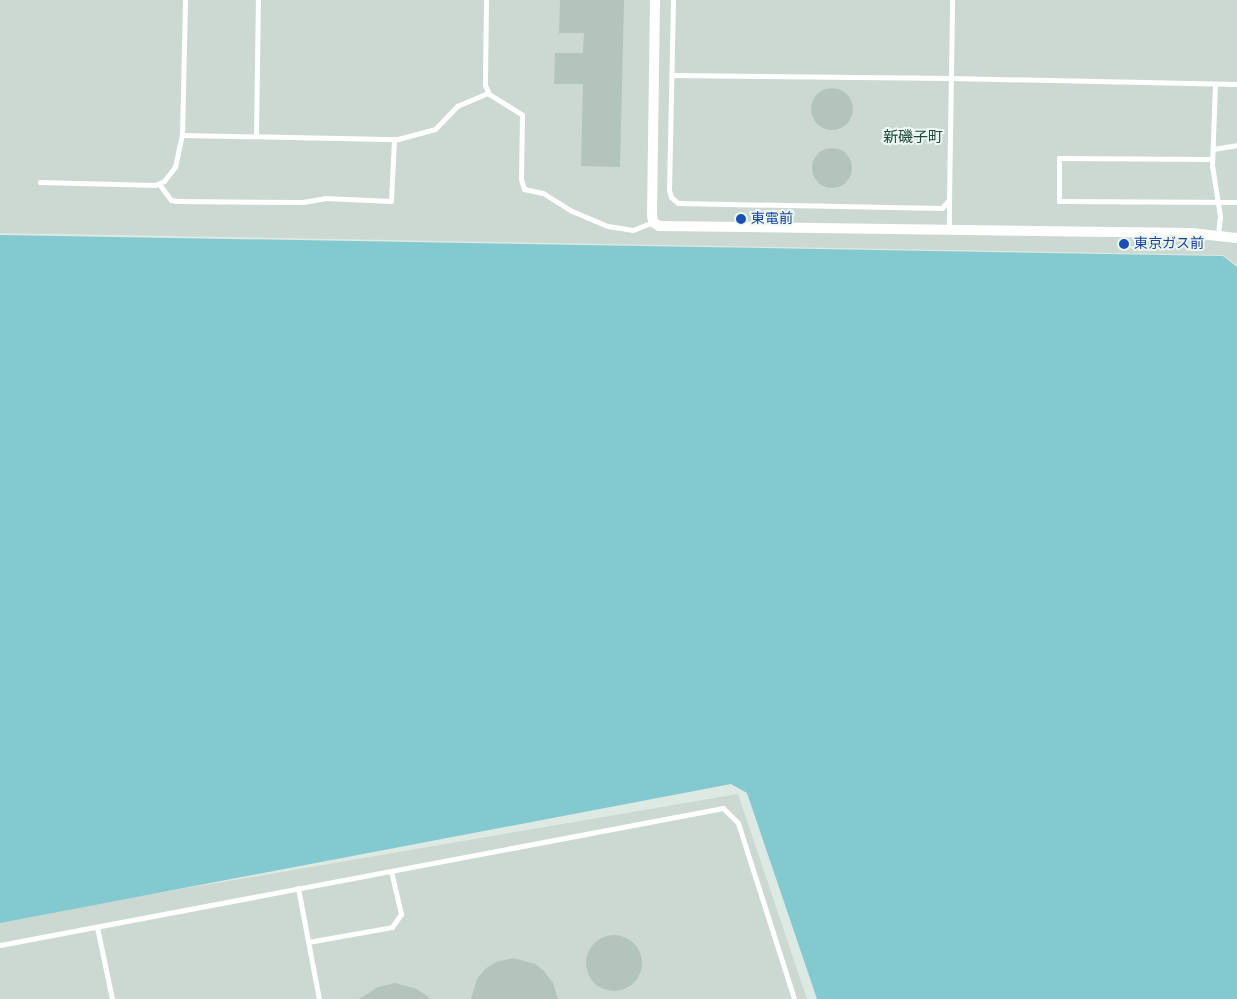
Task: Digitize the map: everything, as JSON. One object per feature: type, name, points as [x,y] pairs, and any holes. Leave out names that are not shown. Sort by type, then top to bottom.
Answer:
[{"type":"street","points":[[655,0],[652,207],[653,222],[665,227],[1218,235],[1237,238]]},
{"type":"lane","points":[[40,182],[159,184],[175,167],[182,135],[185,0]]},
{"type":"lane","points":[[256,136],[258,0]]},
{"type":"lane","points":[[486,0],[485,78],[488,93],[522,114],[521,179],[524,189],[543,193],[572,211],[608,226],[633,230],[653,222]]},
{"type":"lane","points":[[673,0],[669,190],[671,197],[678,203],[942,208],[949,200]]},
{"type":"lane","points":[[949,230],[952,0]]},
{"type":"lane","points":[[672,76],[951,78],[1237,84]]},
{"type":"lane","points":[[1214,84],[1212,159],[1220,216],[1218,235]]},
{"type":"lane","points":[[182,135],[394,139],[435,129],[457,106],[488,93]]},
{"type":"lane","points":[[159,184],[171,200],[177,201],[304,202],[325,198],[391,200],[394,139]]},
{"type":"lane","points":[[1213,149],[1237,145]]},
{"type":"lane","points":[[1212,159],[1059,158],[1059,201],[1237,202]]},
{"type":"lane","points":[[0,945],[723,808],[738,823],[794,999]]},
{"type":"lane","points":[[308,942],[392,927],[401,914],[391,871]]},
{"type":"lane","points":[[298,888],[319,999]]},
{"type":"lane","points":[[97,927],[112,999]]},
{"type":"shaded area","points":[[0,0],[1237,0],[1237,265],[1223,255],[0,233]]},
{"type":"shaded area","points":[[738,794],[807,999],[0,999],[0,920]]},
{"type":"water","points":[[0,235],[1223,256],[1237,267],[1237,999],[817,999],[747,793],[731,784],[0,923]]},
{"type":"building","points":[[560,0],[624,0],[620,167],[581,166],[583,84],[554,84],[555,53],[583,53],[584,33],[559,33]]},
{"type":"building","points":[[832,88],[847,94],[853,109],[847,124],[832,130],[817,124],[811,109],[817,94]]},
{"type":"building","points":[[828,148],[836,148],[843,151],[849,157],[852,168],[849,179],[843,185],[836,188],[828,188],[821,185],[815,179],[812,172],[812,164],[815,157],[821,151]]},
{"type":"building","points":[[608,935],[620,935],[630,939],[638,947],[642,963],[638,979],[630,987],[620,991],[608,991],[598,987],[590,979],[586,969],[586,957],[590,947],[598,939]]},
{"type":"building","points":[[513,958],[535,964],[543,970],[553,983],[558,999],[471,999],[477,979],[485,969],[496,962]]},
{"type":"building","points":[[395,983],[417,989],[431,999],[359,999],[378,987]]},
{"type":"place","name":"東電前","points":[[741,219]]},
{"type":"place","name":"東京ガス前","points":[[1124,244]]},
{"type":"district","name":"新磯子町","points":[[913,138]]}]
